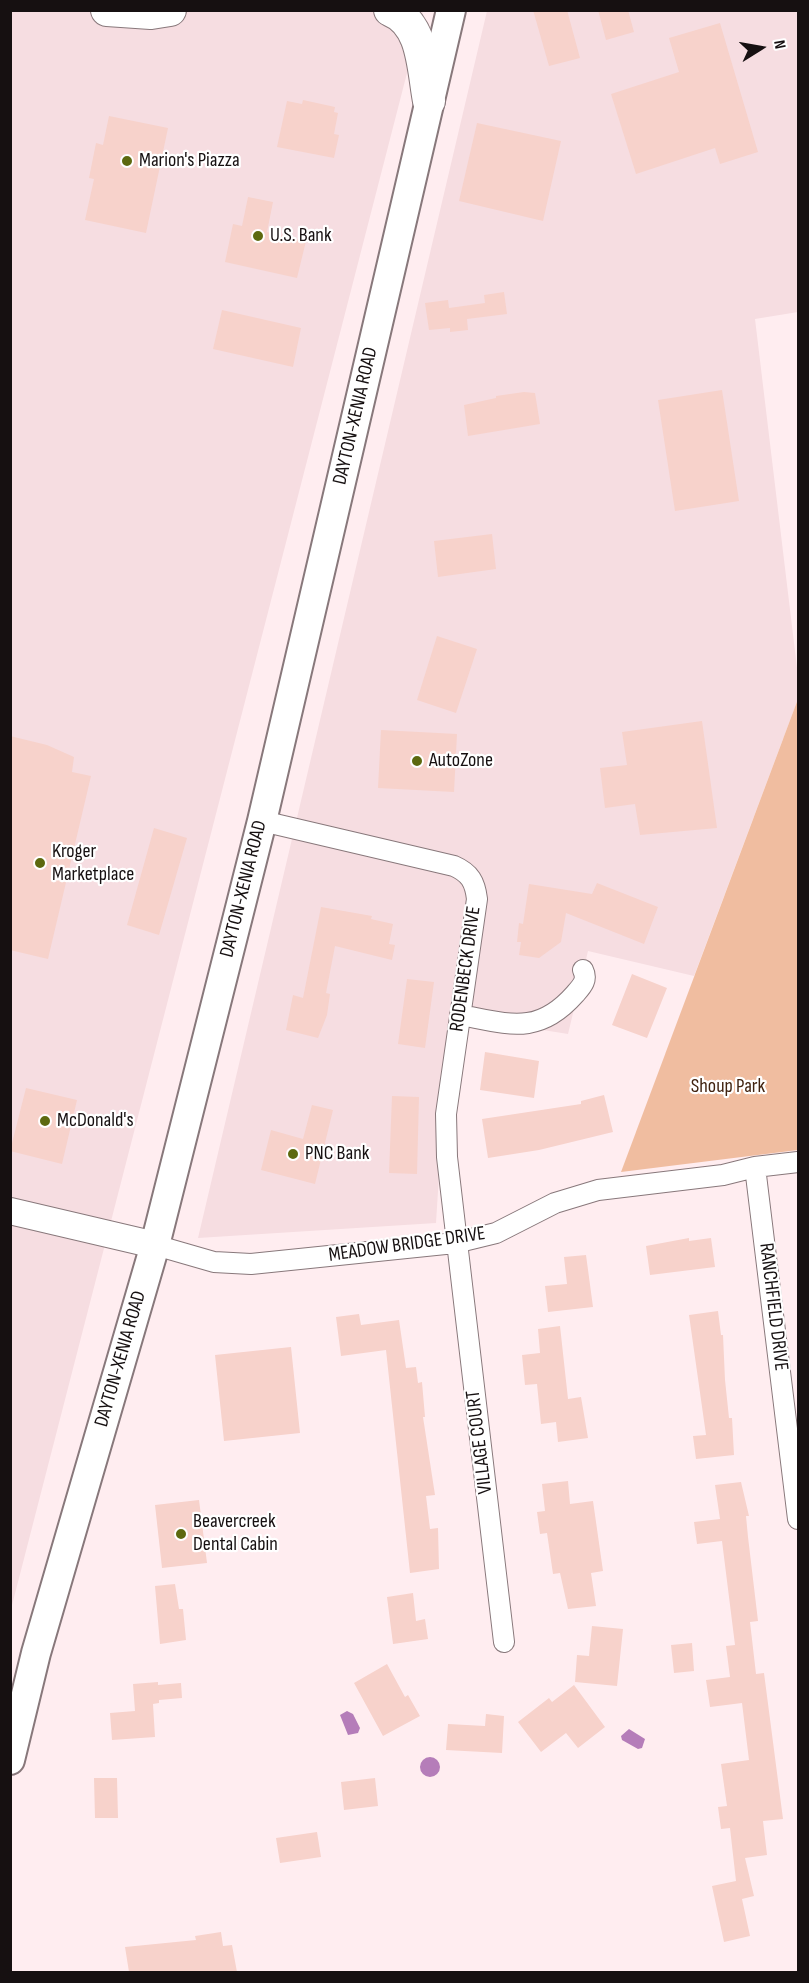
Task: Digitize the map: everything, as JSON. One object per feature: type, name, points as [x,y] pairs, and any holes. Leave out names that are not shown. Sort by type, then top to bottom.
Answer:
[{"type":"main road","points":[[107,10],[151,13],[170,10]]},
{"type":"main road","points":[[390,10],[400,14],[413,27],[429,101]]},
{"type":"main road","name":"DAYTON-XENIA ROAD","points":[[10,1760],[36,1653],[155,1245],[262,821],[451,10]]},
{"type":"street","name":"RODENBECK DRIVE","points":[[262,821],[454,866],[468,874],[475,885],[477,899],[447,1114],[447,1157],[455,1243]]},
{"type":"street","points":[[460,1015],[515,1025],[541,1021],[566,1005],[583,986],[586,979],[583,970]]},
{"type":"street","name":"MEADOW BRIDGE DRIVE","points":[[10,1211],[155,1245],[214,1262],[251,1264],[455,1243],[496,1233],[555,1203],[594,1191],[723,1175],[755,1167],[798,1162]]},
{"type":"street","name":"RANCHFIELD DRIVE","points":[[755,1167],[798,1519]]},
{"type":"street","name":"VILLAGE COURT","points":[[455,1243],[504,1642]]},
{"type":"shaded area","points":[[11,11],[423,11],[11,1609]]},
{"type":"shaded area","points":[[487,11],[798,11],[798,312],[755,319],[798,676],[798,699],[694,976],[588,951],[568,1034],[449,1015],[436,1223],[198,1238]]},
{"type":"shaded area","points":[[347,1711],[353,1714],[360,1728],[358,1733],[348,1735],[340,1715]]},
{"type":"shaded area","points":[[629,1729],[645,1739],[642,1748],[638,1749],[622,1740],[621,1736]]},
{"type":"shaded area","points":[[430,1757],[437,1760],[440,1767],[437,1774],[430,1777],[423,1774],[420,1767],[423,1760]]},
{"type":"green space","name":"Shoup Park","points":[[798,699],[798,1150],[621,1172]]},
{"type":"building","points":[[533,10],[567,10],[580,58],[549,66]]},
{"type":"building","points":[[598,10],[628,10],[634,32],[606,40]]},
{"type":"building","points":[[720,23],[758,152],[720,164],[715,148],[636,174],[611,94],[679,72],[669,38]]},
{"type":"building","points":[[303,100],[335,107],[334,112],[338,113],[334,134],[339,135],[334,158],[277,147],[287,101],[302,104]]},
{"type":"building","name":"Marion's Piazza","points":[[109,116],[168,128],[146,233],[85,220],[94,179],[89,178],[96,143],[103,145]]},
{"type":"building","points":[[477,123],[561,141],[543,221],[459,201]]},
{"type":"building","name":"U.S. Bank","points":[[248,197],[273,202],[267,232],[306,241],[297,278],[225,262],[233,224],[242,226]]},
{"type":"building","points":[[504,292],[507,314],[467,319],[468,330],[450,332],[450,328],[429,330],[425,303],[448,300],[449,308],[485,303],[484,295]]},
{"type":"building","points":[[222,310],[301,328],[293,367],[213,349]]},
{"type":"building","points":[[722,390],[739,501],[675,511],[658,400]]},
{"type":"building","points":[[524,392],[535,393],[540,424],[468,436],[464,405],[496,398],[496,396]]},
{"type":"building","points":[[492,534],[496,569],[438,577],[434,541]]},
{"type":"building","points":[[437,636],[477,649],[456,713],[417,700]]},
{"type":"building","points":[[702,721],[717,828],[640,835],[635,804],[605,808],[600,768],[627,765],[622,732]]},
{"type":"building","name":"AutoZone","points":[[381,730],[457,734],[454,792],[378,788]]},
{"type":"building","name":"Kroger Marketplace","points":[[10,736],[47,745],[74,757],[72,772],[91,776],[48,959],[10,950]]},
{"type":"building","points":[[154,828],[187,838],[159,935],[127,925]]},
{"type":"building","points":[[597,883],[658,907],[644,944],[566,913],[561,942],[539,958],[519,955],[521,942],[517,942],[519,923],[523,924],[529,884],[592,894]]},
{"type":"building","points":[[321,907],[372,916],[371,919],[393,924],[389,944],[395,945],[392,960],[335,946],[326,993],[330,994],[327,1015],[318,1038],[286,1030],[293,995],[303,998]]},
{"type":"building","points":[[632,974],[667,988],[647,1038],[612,1025]]},
{"type":"building","points":[[407,979],[434,982],[425,1048],[398,1044]]},
{"type":"building","points":[[485,1052],[539,1061],[534,1098],[480,1090]]},
{"type":"building","name":"McDonald's","points":[[26,1088],[77,1100],[62,1164],[10,1151]]},
{"type":"building","points":[[604,1095],[613,1132],[539,1150],[488,1158],[482,1119],[581,1104],[581,1101]]},
{"type":"building","points":[[392,1096],[419,1097],[417,1174],[389,1173]]},
{"type":"building","name":"PNC Bank","points":[[312,1105],[333,1110],[315,1184],[261,1170],[271,1130],[303,1139]]},
{"type":"building","points":[[689,1238],[689,1241],[711,1238],[715,1267],[650,1275],[646,1246]]},
{"type":"building","points":[[586,1255],[593,1307],[548,1312],[545,1286],[567,1284],[564,1257]]},
{"type":"building","points":[[718,1311],[721,1335],[723,1335],[725,1380],[729,1418],[732,1418],[734,1455],[696,1459],[693,1436],[706,1435],[689,1315]]},
{"type":"building","points":[[359,1314],[361,1325],[399,1320],[406,1368],[416,1367],[418,1383],[422,1382],[425,1417],[423,1417],[435,1495],[426,1496],[430,1529],[438,1528],[439,1569],[410,1573],[386,1350],[341,1356],[336,1317]]},
{"type":"building","points":[[560,1326],[568,1399],[581,1397],[588,1438],[558,1442],[556,1422],[541,1424],[537,1384],[525,1385],[522,1355],[540,1353],[538,1329]]},
{"type":"building","points":[[291,1347],[300,1433],[224,1441],[215,1355]]},
{"type":"building","points":[[568,1481],[570,1504],[593,1501],[603,1571],[591,1573],[596,1606],[568,1609],[560,1573],[553,1574],[547,1533],[540,1534],[537,1512],[545,1511],[542,1484]]},
{"type":"building","points":[[741,1482],[749,1516],[746,1516],[758,1621],[750,1622],[756,1674],[764,1673],[783,1819],[763,1821],[767,1855],[745,1858],[754,1896],[742,1899],[750,1936],[724,1942],[712,1886],[736,1881],[730,1828],[721,1829],[718,1807],[727,1806],[721,1764],[749,1760],[742,1703],[710,1707],[706,1680],[730,1677],[726,1646],[735,1645],[722,1541],[697,1544],[694,1522],[720,1519],[715,1485]]},
{"type":"building","name":"Beavercreek Dental Cabin","points":[[199,1500],[207,1563],[162,1568],[155,1505]]},
{"type":"building","points":[[175,1584],[179,1609],[183,1609],[186,1640],[160,1644],[155,1586]]},
{"type":"building","points":[[413,1593],[416,1621],[425,1619],[428,1639],[393,1644],[387,1597]]},
{"type":"building","points":[[592,1626],[623,1629],[617,1686],[575,1682],[577,1655],[589,1656]]},
{"type":"building","points":[[692,1643],[694,1671],[674,1673],[671,1645]]},
{"type":"building","points":[[387,1664],[405,1697],[408,1695],[420,1716],[383,1736],[354,1683]]},
{"type":"building","points":[[158,1682],[158,1685],[181,1683],[182,1698],[159,1700],[159,1703],[153,1704],[155,1737],[112,1740],[110,1713],[135,1711],[133,1684]]},
{"type":"building","points":[[574,1685],[605,1727],[578,1748],[566,1733],[541,1752],[518,1722],[549,1698],[552,1702]]},
{"type":"building","points":[[486,1714],[504,1716],[502,1753],[446,1750],[448,1724],[485,1726]]},
{"type":"building","points":[[94,1778],[117,1778],[118,1818],[95,1818]]},
{"type":"building","points":[[375,1778],[378,1806],[344,1810],[341,1782]]},
{"type":"building","points":[[317,1832],[321,1857],[280,1863],[276,1838]]},
{"type":"building","points":[[221,1932],[223,1946],[232,1945],[237,1972],[129,1972],[125,1947],[196,1940],[195,1936]]},
{"type":"place","name":"Marion's Piazza","points":[[127,161]]},
{"type":"place","name":"U.S. Bank","points":[[258,236]]},
{"type":"place","name":"AutoZone","points":[[417,761]]},
{"type":"place","name":"Kroger Marketplace","points":[[40,863]]},
{"type":"place","name":"McDonald's","points":[[45,1121]]},
{"type":"place","name":"PNC Bank","points":[[293,1154]]},
{"type":"place","name":"Beavercreek Dental Cabin","points":[[181,1534]]}]
